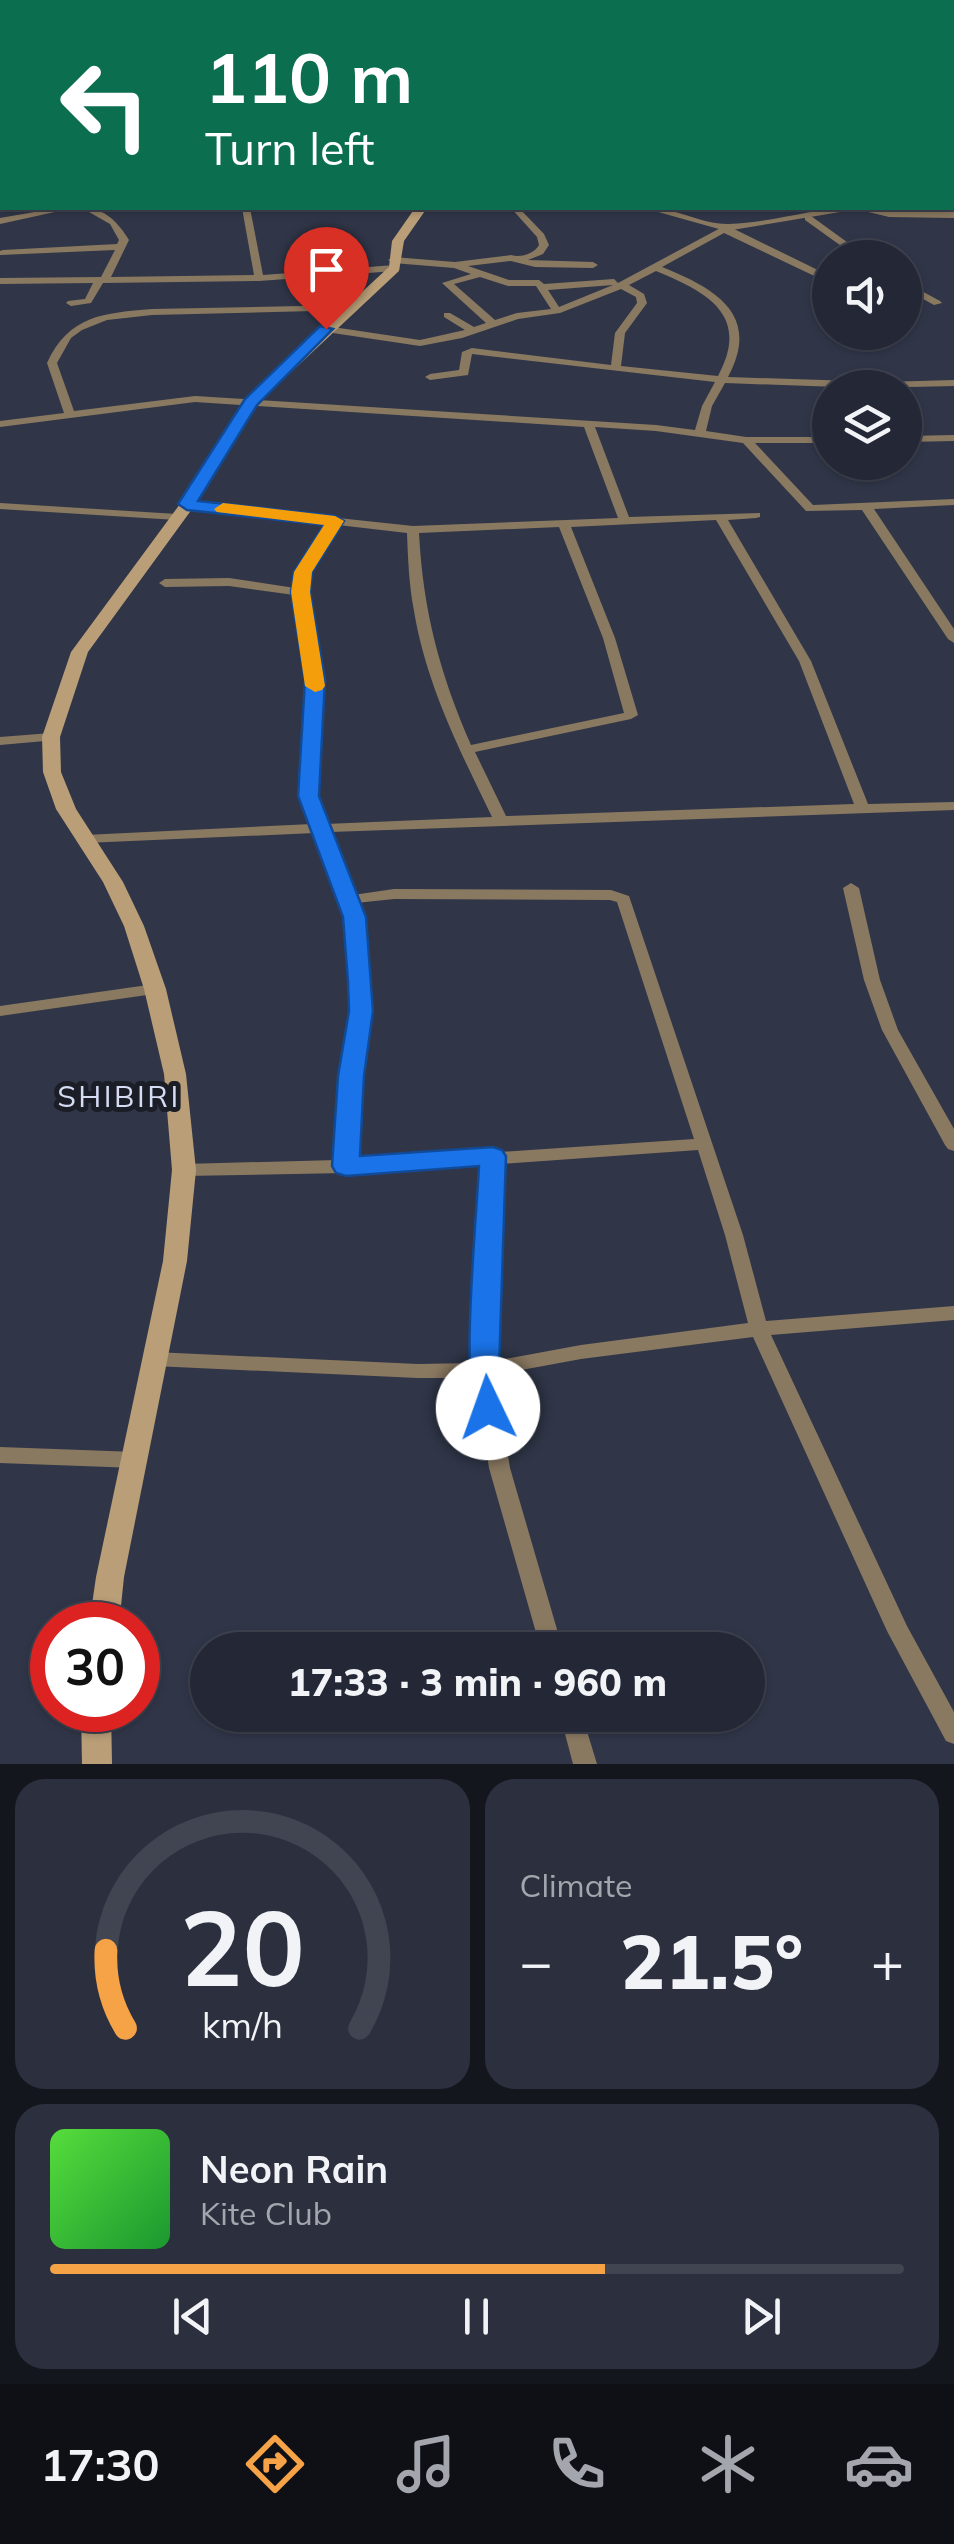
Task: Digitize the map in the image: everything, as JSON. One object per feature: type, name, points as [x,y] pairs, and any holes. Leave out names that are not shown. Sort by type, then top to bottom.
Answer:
[{"type":"main road","points":[[107,1602],[174,1262],[184,1170],[175,1074],[155,989],[127,911],[66,809],[52,772],[51,736],[80,652],[182,511],[251,402],[394,264],[398,241],[420,210]]},
{"type":"main road","points":[[96,1732],[97,1764]]},
{"type":"street","points":[[907,0],[935,0]]},
{"type":"street","points":[[0,221],[58,210]]},
{"type":"street","points":[[71,303],[88,301],[124,240],[114,222],[90,210]]},
{"type":"street","points":[[246,210],[258,278]]},
{"type":"street","points":[[517,210],[541,236],[544,245],[540,252],[520,260]]},
{"type":"street","points":[[656,210],[724,228],[812,271]]},
{"type":"street","points":[[326,329],[358,337],[420,343],[557,310],[625,283],[724,228],[847,210]]},
{"type":"street","points":[[868,210],[954,215]]},
{"type":"street","points":[[808,218],[839,240]]},
{"type":"street","points":[[3,253],[118,247]]},
{"type":"street","points":[[0,281],[258,278],[394,264],[520,260],[594,265]]},
{"type":"street","points":[[455,264],[508,284],[526,280],[543,286],[625,283],[641,296],[642,303],[620,333],[616,369]]},
{"type":"street","points":[[654,267],[716,297],[736,325],[737,345],[706,402],[700,434]]},
{"type":"street","points":[[477,275],[447,283],[492,323]]},
{"type":"street","points":[[543,286],[557,310]]},
{"type":"street","points":[[922,295],[937,303]]},
{"type":"street","points":[[70,416],[52,363],[64,338],[80,324],[119,314],[152,312],[350,308]]},
{"type":"street","points":[[447,315],[471,330]]},
{"type":"street","points":[[430,377],[464,373],[467,352],[472,351],[720,379],[884,385],[954,383]]},
{"type":"street","points":[[0,424],[194,399],[656,428],[746,440],[812,440]]},
{"type":"street","points":[[589,426],[624,519]]},
{"type":"street","points":[[922,439],[954,438]]},
{"type":"street","points":[[746,440],[804,506],[954,502]]},
{"type":"street","points":[[865,505],[952,632]]},
{"type":"street","points":[[0,506],[182,511],[413,530],[756,515]]},
{"type":"street","points":[[721,518],[805,662],[863,808]]},
{"type":"street","points":[[335,521],[303,572],[300,592],[315,680],[308,796],[354,917],[361,1011],[351,1076],[346,1166]]},
{"type":"street","points":[[466,750],[631,715],[609,638],[564,524]]},
{"type":"street","points":[[413,530],[416,593],[442,700],[502,823]]},
{"type":"street","points":[[165,583],[229,582],[300,592]]},
{"type":"street","points":[[0,741],[51,736]]},
{"type":"street","points":[[85,839],[684,812],[954,806]]},
{"type":"street","points":[[851,888],[872,980],[890,1030],[954,1144]]},
{"type":"street","points":[[347,900],[394,894],[611,894],[624,899],[734,1235],[760,1330],[898,1632],[954,1734]]},
{"type":"street","points":[[0,1011],[155,989]]},
{"type":"street","points":[[184,1170],[346,1166],[703,1144]]},
{"type":"street","points":[[493,1156],[484,1370],[500,1470],[547,1632]]},
{"type":"street","points":[[154,1360],[484,1370],[581,1352],[760,1330],[954,1314]]},
{"type":"street","points":[[0,1455],[136,1460]]},
{"type":"street","points":[[576,1732],[585,1764]]},
{"type":"slow traffic","points":[[223,509],[335,521],[303,572],[300,592],[315,686]]},
{"type":"district","name":"SHIBIRI","points":[[119,1096]]},
{"type":"route","points":[[326,329],[251,402],[187,504],[335,521],[303,572],[300,592],[315,680],[308,796],[354,917],[360,982],[361,1011],[351,1076],[346,1166],[493,1156],[484,1370],[488,1408]]}]
